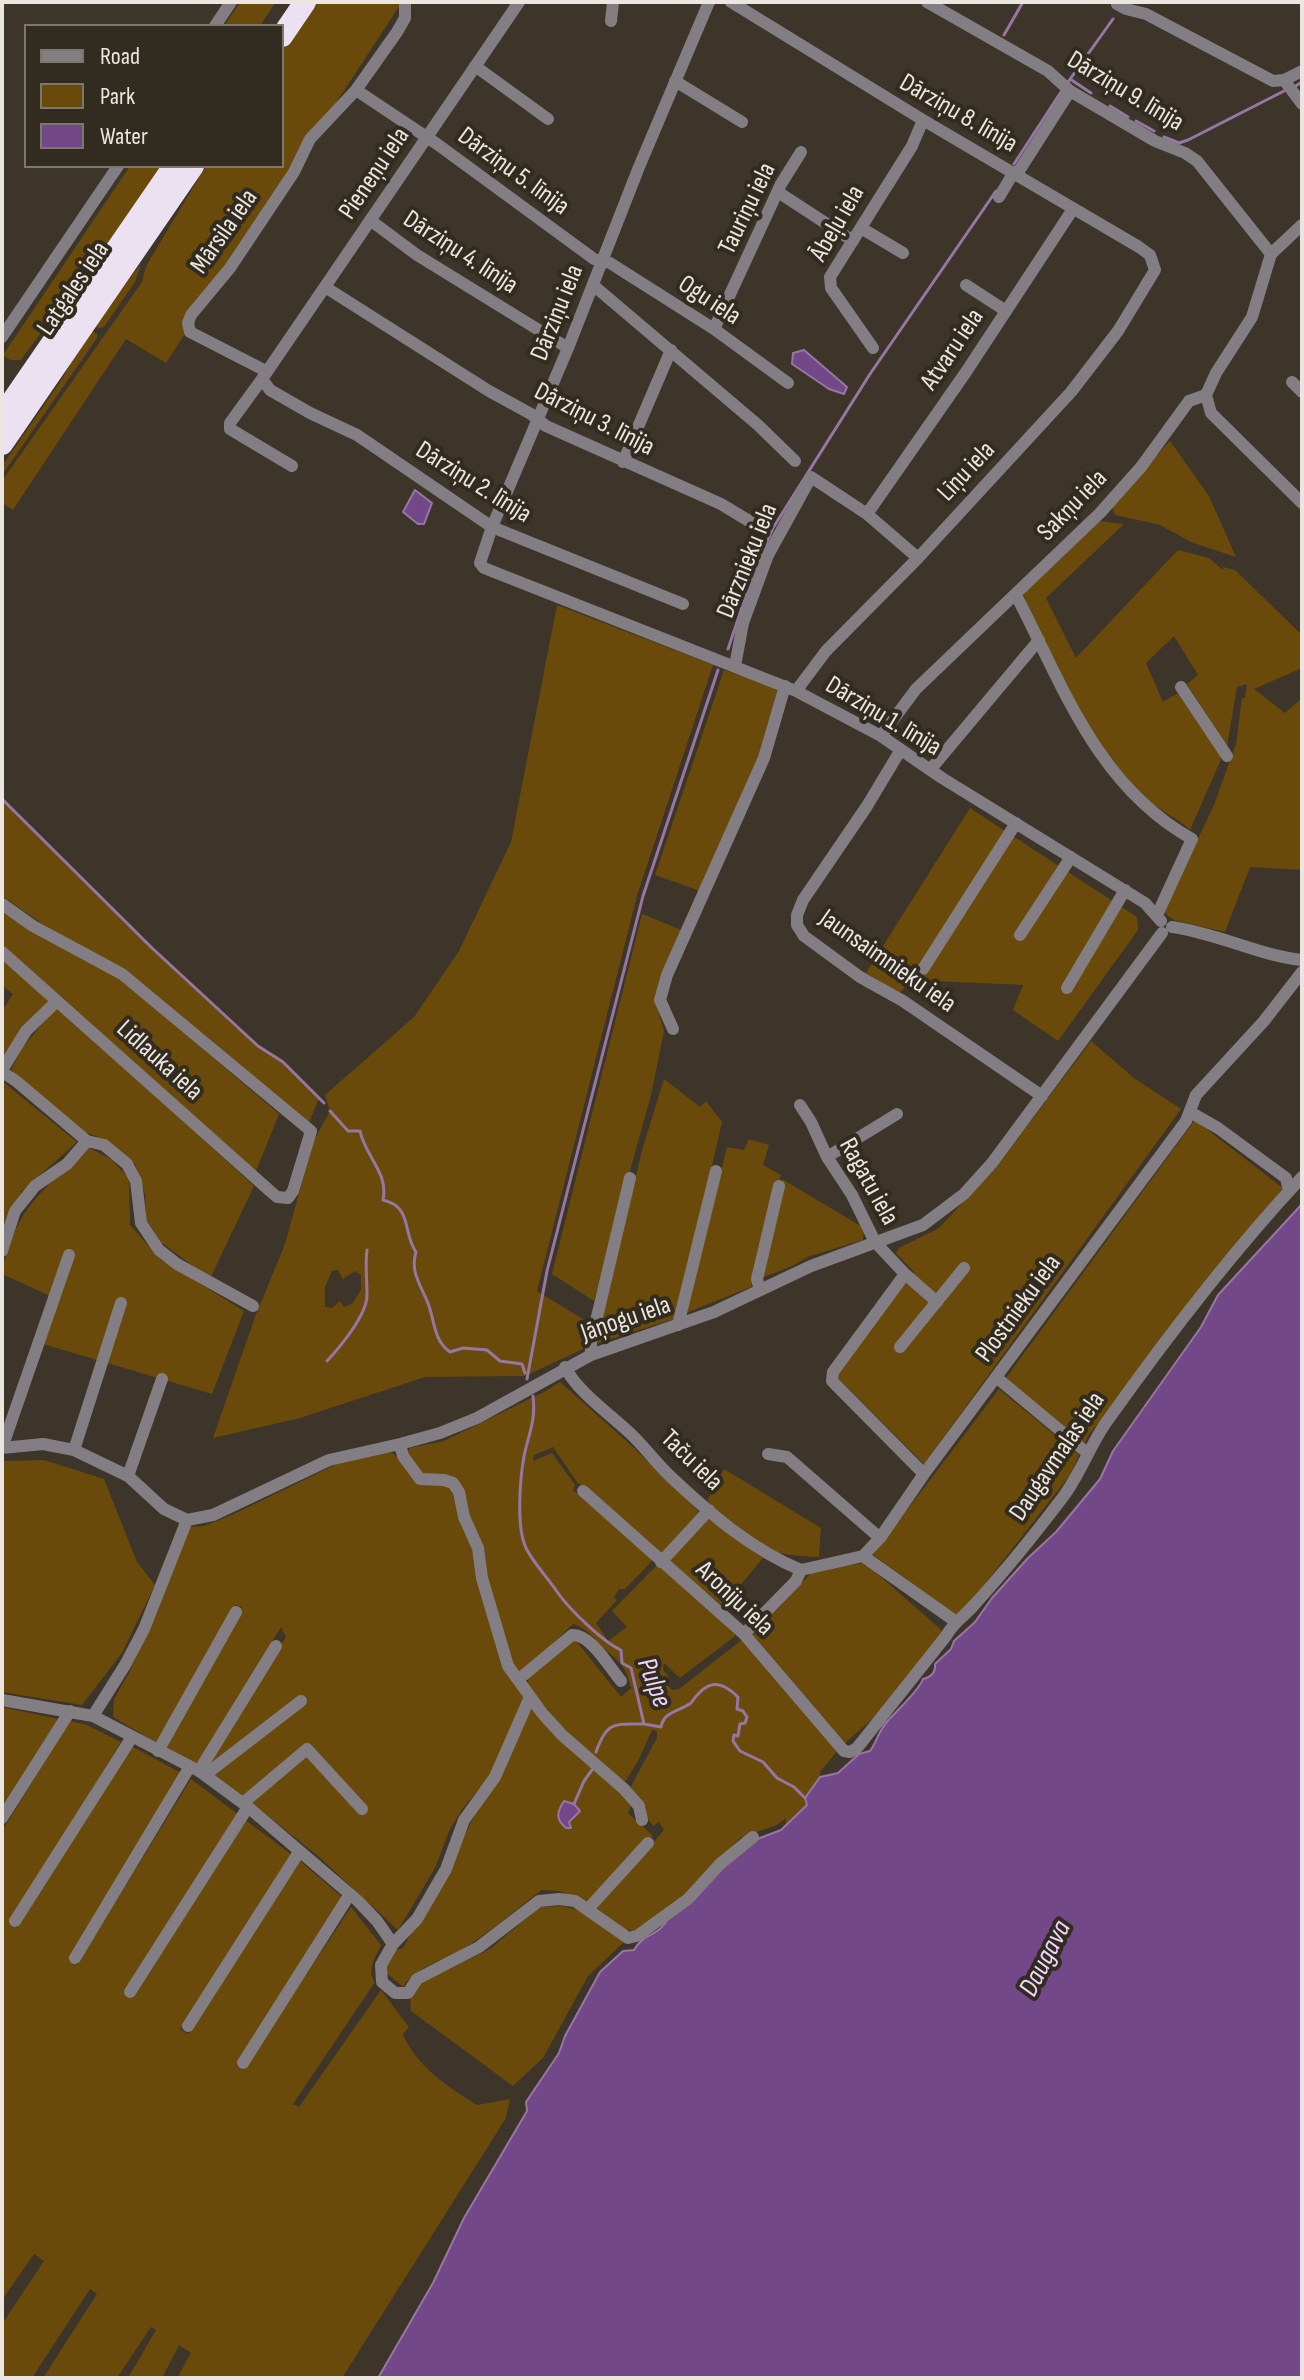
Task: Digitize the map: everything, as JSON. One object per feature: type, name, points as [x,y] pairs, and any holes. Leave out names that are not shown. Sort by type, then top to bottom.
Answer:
[{"type":"highway","points":[[272,24],[287,2]]},
{"type":"highway","points":[[284,33],[305,2]]},
{"type":"highway","name":"Latgales iela","points":[[2,416],[173,168]]},
{"type":"highway","name":"Latgales iela","points":[[2,444],[192,168]]},
{"type":"street","points":[[216,24],[231,2]]},
{"type":"street","name":"Mārsila iela","points":[[190,332],[188,323],[191,315],[230,268],[294,172],[310,139],[356,90],[405,18],[405,2]]},
{"type":"street","name":"Pieneņu iela","points":[[264,375],[519,2]]},
{"type":"street","points":[[611,21],[613,2]]},
{"type":"street","name":"Dārziņu iela","points":[[556,596],[484,568],[480,563],[492,527],[709,2]]},
{"type":"street","name":"Dārziņu 8. līnija","points":[[731,2],[1139,247],[1150,255],[1155,270]]},
{"type":"street","name":"Dārziņu 9. līnija","points":[[927,2],[1048,71],[1070,91],[1155,141],[1197,161],[1271,254]]},
{"type":"street","points":[[1117,4],[1146,14],[1279,81],[1302,104]]},
{"type":"street","points":[[475,66],[548,119]]},
{"type":"street","points":[[1279,81],[1302,71]]},
{"type":"street","points":[[675,81],[742,122]]},
{"type":"street","name":"Dārziņu 5. līnija","points":[[356,90],[426,136],[594,259],[603,262]]},
{"type":"street","points":[[999,197],[1070,91]]},
{"type":"street","name":"Ābeļu iela","points":[[873,348],[831,288],[830,277],[912,146],[923,120]]},
{"type":"street","name":"Tauriņu iela","points":[[714,329],[778,192],[801,152]]},
{"type":"street","points":[[2,337],[117,168]]},
{"type":"street","points":[[778,192],[853,241]]},
{"type":"street","name":"Atvaru iela","points":[[867,514],[1073,209]]},
{"type":"street","name":"Dārziņu 4. līnija","points":[[370,220],[417,255],[568,348]]},
{"type":"street","points":[[1271,254],[1302,225]]},
{"type":"street","points":[[861,228],[903,253]]},
{"type":"street","name":"Sakņu iela","points":[[881,736],[916,689],[1100,513],[1141,467],[1189,401],[1206,395],[1216,373],[1252,317],[1271,254]]},
{"type":"street","name":"Ogu iela","points":[[603,262],[610,263],[714,329],[788,383]]},
{"type":"street","name":"Līņu iela","points":[[790,688],[918,558],[1071,392],[1118,331],[1155,270]]},
{"type":"street","points":[[593,285],[795,461]]},
{"type":"street","points":[[966,285],[1006,311]]},
{"type":"street","name":"Dārziņu 3. līnija","points":[[325,287],[546,426],[721,504],[759,527]]},
{"type":"street","name":"Dārziņu 2. līnija","points":[[190,332],[264,375],[264,386],[357,435],[492,527],[683,604]]},
{"type":"street","points":[[623,462],[671,350]]},
{"type":"street","points":[[264,375],[230,423],[230,429],[292,466]]},
{"type":"street","points":[[1292,382],[1302,392]]},
{"type":"street","points":[[1206,395],[1211,413],[1302,503]]},
{"type":"street","name":"Dārznieku iela","points":[[735,666],[743,623],[768,555],[811,477],[867,514]]},
{"type":"street","points":[[867,514],[918,558]]},
{"type":"street","points":[[930,770],[1039,640],[1016,595]]},
{"type":"street","name":"Dārziņu 1. līnija","points":[[556,596],[790,688],[881,736],[930,770],[1145,903],[1163,924]]},
{"type":"street","name":"Jāņogu iela","points":[[187,1520],[213,1515],[329,1460],[440,1433],[496,1409],[565,1367],[591,1355],[678,1325],[923,1225],[964,1194],[992,1163],[1042,1096],[1163,924],[1192,839],[1172,828],[1137,799],[1111,770],[1080,725],[1039,640]]},
{"type":"street","points":[[1181,687],[1227,756]]},
{"type":"street","points":[[673,1029],[660,1000],[667,975],[764,758],[790,688]]},
{"type":"street","name":"Jaunsaimnieku iela","points":[[900,751],[803,900],[797,925],[804,936],[860,977],[903,1001],[1042,1096]]},
{"type":"street","points":[[923,969],[1016,823]]},
{"type":"street","points":[[1020,935],[1071,857]]},
{"type":"street","points":[[1067,988],[1125,890]]},
{"type":"street","name":"Lidlauka iela","points":[[2,904],[33,926],[122,974],[311,1131],[293,1191],[288,1198],[277,1197],[270,1191],[2,952]]},
{"type":"street","points":[[1163,924],[1193,930],[1248,949],[1302,960]]},
{"type":"street","name":"Plostnieku iela","points":[[863,1556],[880,1538],[924,1474],[1145,1178],[1190,1112],[1196,1095],[1264,1021],[1302,972]]},
{"type":"street","points":[[57,1001],[26,1031],[2,1071],[41,1100],[87,1141],[104,1145],[127,1164],[136,1181],[141,1223],[159,1250],[177,1264],[253,1306]]},
{"type":"street","name":"Ragatu iela","points":[[800,1105],[875,1242],[937,1302]]},
{"type":"street","points":[[1190,1112],[1218,1128],[1286,1178],[1289,1191]]},
{"type":"street","points":[[827,1157],[897,1114]]},
{"type":"street","points":[[2,1251],[15,1211],[35,1186],[67,1164],[87,1141]]},
{"type":"street","points":[[678,1325],[716,1171]]},
{"type":"street","name":"Daugavmalas iela","points":[[844,1751],[857,1748],[955,1621],[974,1606],[1050,1513],[1077,1475],[1086,1452],[1180,1321],[1302,1177]]},
{"type":"street","points":[[591,1355],[591,1342],[630,1178]]},
{"type":"street","points":[[760,1290],[757,1279],[779,1186]]},
{"type":"street","points":[[69,1255],[2,1448],[43,1444],[74,1450],[128,1476],[164,1509],[187,1520],[144,1629],[93,1716]]},
{"type":"street","points":[[900,1347],[964,1268]]},
{"type":"street","points":[[905,1274],[835,1370],[832,1381],[924,1474]]},
{"type":"street","points":[[74,1450],[121,1303]]},
{"type":"street","name":"Taču iela","points":[[565,1367],[574,1381],[709,1510],[756,1548],[801,1570]]},
{"type":"street","points":[[996,1377],[1086,1452]]},
{"type":"street","points":[[128,1476],[162,1379]]},
{"type":"street","points":[[400,1444],[403,1456],[420,1479],[453,1483],[459,1492],[464,1517],[478,1548],[482,1578],[508,1666],[562,1735],[639,1806],[642,1820]]},
{"type":"street","points":[[768,1454],[787,1457],[880,1538]]},
{"type":"street","name":"Aroniju iela","points":[[583,1491],[744,1634],[844,1751]]},
{"type":"street","points":[[661,1562],[709,1510]]},
{"type":"street","points":[[744,1634],[796,1581],[801,1570],[863,1556],[955,1621]]},
{"type":"street","points":[[158,1751],[236,1612]]},
{"type":"street","points":[[519,1679],[576,1634],[587,1640],[621,1681]]},
{"type":"street","points":[[75,1958],[276,1646]]},
{"type":"street","points":[[530,1697],[495,1777],[464,1820],[446,1869],[417,1919],[393,1944],[381,1965],[382,1982],[389,1989],[404,1995],[417,1979],[479,1947],[539,1901],[575,1901],[628,1938],[637,1936],[688,1899],[720,1864],[753,1837]]},
{"type":"street","points":[[2,1700],[93,1716],[198,1771],[245,1805],[350,1894],[377,1921],[393,1944]]},
{"type":"street","points":[[198,1771],[301,1701]]},
{"type":"street","points":[[2,1818],[70,1711]]},
{"type":"street","points":[[15,1921],[132,1737]]},
{"type":"street","points":[[130,1992],[245,1805],[307,1749],[362,1809]]},
{"type":"street","points":[[588,1909],[648,1843]]},
{"type":"street","points":[[188,2026],[299,1852]]},
{"type":"street","points":[[243,2063],[350,1894]]},
{"type":"green space","points":[[240,2],[275,3],[261,24],[225,24]]},
{"type":"green space","points":[[316,2],[402,2],[166,363],[126,339],[13,510],[2,503],[2,481],[142,282],[146,266],[205,168],[284,168],[284,48]]},
{"type":"green space","points":[[129,168],[163,168],[83,283],[79,281],[21,360],[10,360],[3,355]]},
{"type":"green space","points":[[141,264],[135,282],[104,327],[94,325]]},
{"type":"green space","points":[[90,330],[97,334],[97,338],[2,475],[2,466],[60,382]]},
{"type":"green space","points":[[1170,441],[1209,496],[1236,557],[1191,542],[1160,525],[1115,515],[1111,505]]},
{"type":"green space","points":[[1100,521],[1124,524],[1046,598],[1076,658],[1178,550],[1209,558],[1223,570],[1223,567],[1235,570],[1302,635],[1302,668],[1254,689],[1285,713],[1302,698],[1302,870],[1250,867],[1225,932],[1174,920],[1163,912],[1214,805],[1236,744],[1247,684],[1237,687],[1227,746],[1187,684],[1198,675],[1174,636],[1146,663],[1163,702],[1178,693],[1222,757],[1190,830],[1140,795],[1105,754],[1073,701],[1023,594]]},
{"type":"green space","points":[[557,605],[713,665],[637,896],[537,1291],[589,1323],[583,1349],[525,1376],[425,1377],[300,1418],[213,1438],[255,1317],[285,1244],[313,1142],[330,1111],[325,1095],[414,1017],[459,951],[511,842]],"holes":[[[338,1270],[343,1279],[355,1271],[361,1275],[361,1290],[352,1304],[344,1307],[340,1301],[332,1308],[325,1307],[325,1287],[332,1271]]]},
{"type":"green space","points":[[724,670],[778,688],[760,756],[700,891],[655,875]]},
{"type":"green space","points":[[2,799],[152,948],[258,1046],[283,1062],[319,1098],[308,1125],[201,1032],[2,896]]},
{"type":"green space","points":[[970,808],[1137,917],[1138,930],[1058,1041],[1013,1010],[1023,985],[910,980],[900,993],[866,973]]},
{"type":"green space","points":[[2,908],[125,982],[279,1114],[256,1171],[2,946]]},
{"type":"green space","points":[[642,914],[684,931],[655,1000],[664,1031],[651,1095],[594,1301],[552,1274]]},
{"type":"green space","points":[[2,958],[49,1001],[22,1029],[2,1061],[2,1011],[13,994],[2,985]]},
{"type":"green space","points":[[57,1006],[254,1186],[210,1279],[161,1242],[146,1219],[145,1194],[135,1164],[102,1139],[83,1131],[11,1070],[23,1047]]},
{"type":"green space","points":[[1091,1041],[1134,1078],[1181,1109],[924,1464],[839,1379],[835,1370],[914,1272],[896,1253],[899,1248],[939,1228],[998,1165]]},
{"type":"green space","points":[[664,1079],[700,1107],[706,1101],[722,1122],[677,1318],[595,1344],[643,1147]]},
{"type":"green space","points":[[2,1081],[77,1142],[22,1191],[2,1229]]},
{"type":"green space","points":[[1195,1120],[1284,1189],[1084,1445],[1006,1378]]},
{"type":"green space","points":[[749,1139],[769,1145],[763,1165],[781,1175],[751,1287],[686,1313],[727,1147],[744,1150]]},
{"type":"green space","points":[[89,1148],[111,1159],[129,1178],[130,1225],[160,1259],[244,1311],[212,1394],[43,1344],[57,1299],[2,1274],[10,1244],[24,1214],[43,1191]]},
{"type":"green space","points":[[782,1179],[864,1228],[863,1240],[810,1256],[759,1279]]},
{"type":"green space","points":[[560,1382],[699,1512],[659,1556],[577,1482],[553,1447],[534,1455],[533,1461],[552,1453],[575,1485],[573,1490],[653,1560],[625,1589],[619,1589],[614,1597],[617,1600],[596,1623],[608,1641],[627,1627],[612,1611],[658,1564],[734,1631],[735,1636],[680,1678],[664,1663],[663,1670],[669,1677],[667,1684],[672,1690],[679,1689],[743,1639],[838,1750],[805,1798],[807,1805],[786,1825],[786,1818],[777,1825],[740,1838],[673,1908],[637,1932],[621,1928],[596,1909],[664,1830],[659,1822],[653,1826],[643,1812],[647,1808],[630,1788],[657,1738],[657,1731],[652,1730],[625,1782],[563,1730],[527,1684],[530,1673],[573,1637],[621,1697],[631,1688],[625,1671],[589,1633],[573,1624],[521,1674],[512,1665],[467,1518],[462,1487],[421,1475],[407,1453],[410,1448],[444,1441]]},
{"type":"green space","points":[[999,1389],[1079,1455],[1070,1475],[959,1617],[873,1555]]},
{"type":"green space","points":[[391,1452],[401,1460],[415,1482],[446,1485],[455,1492],[458,1518],[475,1554],[478,1577],[526,1698],[493,1772],[463,1808],[449,1831],[435,1868],[398,1930],[318,1856],[249,1801],[307,1745],[244,1797],[211,1775],[307,1700],[304,1696],[206,1771],[202,1769],[286,1637],[281,1627],[197,1766],[166,1747],[242,1607],[235,1605],[159,1744],[113,1717],[114,1699],[129,1673],[189,1527],[204,1526],[234,1514],[339,1463]]},
{"type":"green space","points":[[44,1460],[104,1479],[137,1562],[155,1585],[122,1653],[82,1705],[2,1692],[2,1461]]},
{"type":"green space","points":[[724,1469],[821,1528],[819,1557],[768,1549],[719,1513],[707,1501]]},
{"type":"green space","points":[[706,1517],[763,1558],[723,1606],[667,1561]]},
{"type":"green space","points":[[865,1563],[946,1634],[896,1698],[845,1743],[753,1635],[814,1570]]},
{"type":"green space","points":[[532,1705],[623,1795],[631,1806],[628,1813],[653,1836],[587,1902],[559,1891],[542,1890],[472,1943],[415,1974],[403,1987],[383,1970],[396,1950],[403,1948],[420,1918]]},
{"type":"green space","points":[[2,1707],[58,1719],[2,1807]]},
{"type":"green space","points":[[70,1721],[87,1725],[121,1742],[9,1923],[17,1928],[131,1746],[181,1773],[69,1961],[77,1965],[191,1779],[292,1855],[180,2029],[188,2034],[299,1860],[343,1898],[236,2066],[243,2070],[351,1907],[381,1945],[371,1973],[375,1982],[293,2104],[299,2107],[381,1990],[409,2027],[403,2034],[409,2046],[434,2075],[477,2105],[510,2099],[506,2118],[342,2378],[177,2378],[191,2353],[179,2345],[162,2378],[128,2378],[156,2330],[151,2327],[117,2378],[43,2378],[97,2294],[90,2289],[32,2378],[2,2378],[2,2324],[44,2261],[34,2254],[2,2300],[2,1831]]},
{"type":"green space","points":[[563,1906],[580,1911],[624,1942],[588,1976],[543,2058],[513,2086],[411,2011],[410,1998],[419,1983],[490,1949],[540,1907]]},
{"type":"water","points":[[804,350],[847,387],[844,394],[829,389],[792,364],[793,353]]},
{"type":"water","points":[[415,490],[432,503],[424,524],[418,524],[403,512]]},
{"type":"water","name":"Daugava","points":[[1302,1204],[1302,2378],[378,2378],[433,2283],[464,2218],[527,2111],[526,2102],[559,2053],[600,1972],[623,1951],[634,1950],[661,1928],[752,1841],[781,1830],[807,1805],[805,1798],[820,1777],[838,1773],[859,1754],[870,1751],[884,1726],[923,1679],[932,1674],[935,1664],[951,1649],[954,1641],[975,1622],[992,1598],[1056,1532],[1100,1479],[1113,1451],[1201,1327],[1218,1295]]},
{"type":"water","points":[[564,1801],[574,1804],[580,1811],[569,1822],[571,1828],[562,1825],[559,1818]]},
{"type":"waterway","points":[[1004,35],[1023,2]]},
{"type":"waterway","points":[[1068,82],[1113,19]]},
{"type":"waterway","points":[[1070,79],[1091,93]]},
{"type":"waterway","points":[[1294,87],[1302,82]]},
{"type":"waterway","points":[[1164,137],[1179,143],[1188,140],[1284,91]]},
{"type":"waterway","points":[[1014,164],[1061,92]]},
{"type":"waterway","points":[[1110,106],[1128,117]]},
{"type":"waterway","points":[[1136,121],[1154,131]]},
{"type":"waterway","points":[[728,649],[755,569],[773,528],[870,374],[996,191]]},
{"type":"waterway","points":[[527,1379],[547,1271],[643,896],[718,670]]},
{"type":"waterway","points":[[2,799],[152,948],[258,1046],[283,1062],[324,1103]]},
{"type":"waterway","points":[[330,1111],[348,1131],[360,1131],[383,1181],[383,1200],[392,1203],[403,1214],[416,1252],[414,1265],[417,1277],[444,1347],[450,1352],[463,1348],[487,1350],[500,1361],[522,1364],[525,1373]]},
{"type":"waterway","points":[[327,1361],[363,1312],[367,1295],[367,1250]]},
{"type":"waterway","name":"Pulpe","points":[[533,1396],[533,1419],[520,1490],[523,1539],[533,1560],[570,1608],[596,1633],[621,1650],[622,1663],[631,1668],[644,1724],[661,1727],[669,1714],[691,1703],[707,1686],[725,1687],[738,1697],[737,1709],[747,1717],[745,1723],[740,1724],[738,1736],[734,1735],[733,1741],[740,1751],[763,1762],[777,1778],[794,1787],[805,1798]]},
{"type":"waterway","points":[[596,1752],[604,1735],[613,1726],[644,1724]]},
{"type":"waterway","points":[[574,1804],[592,1770]]}]
